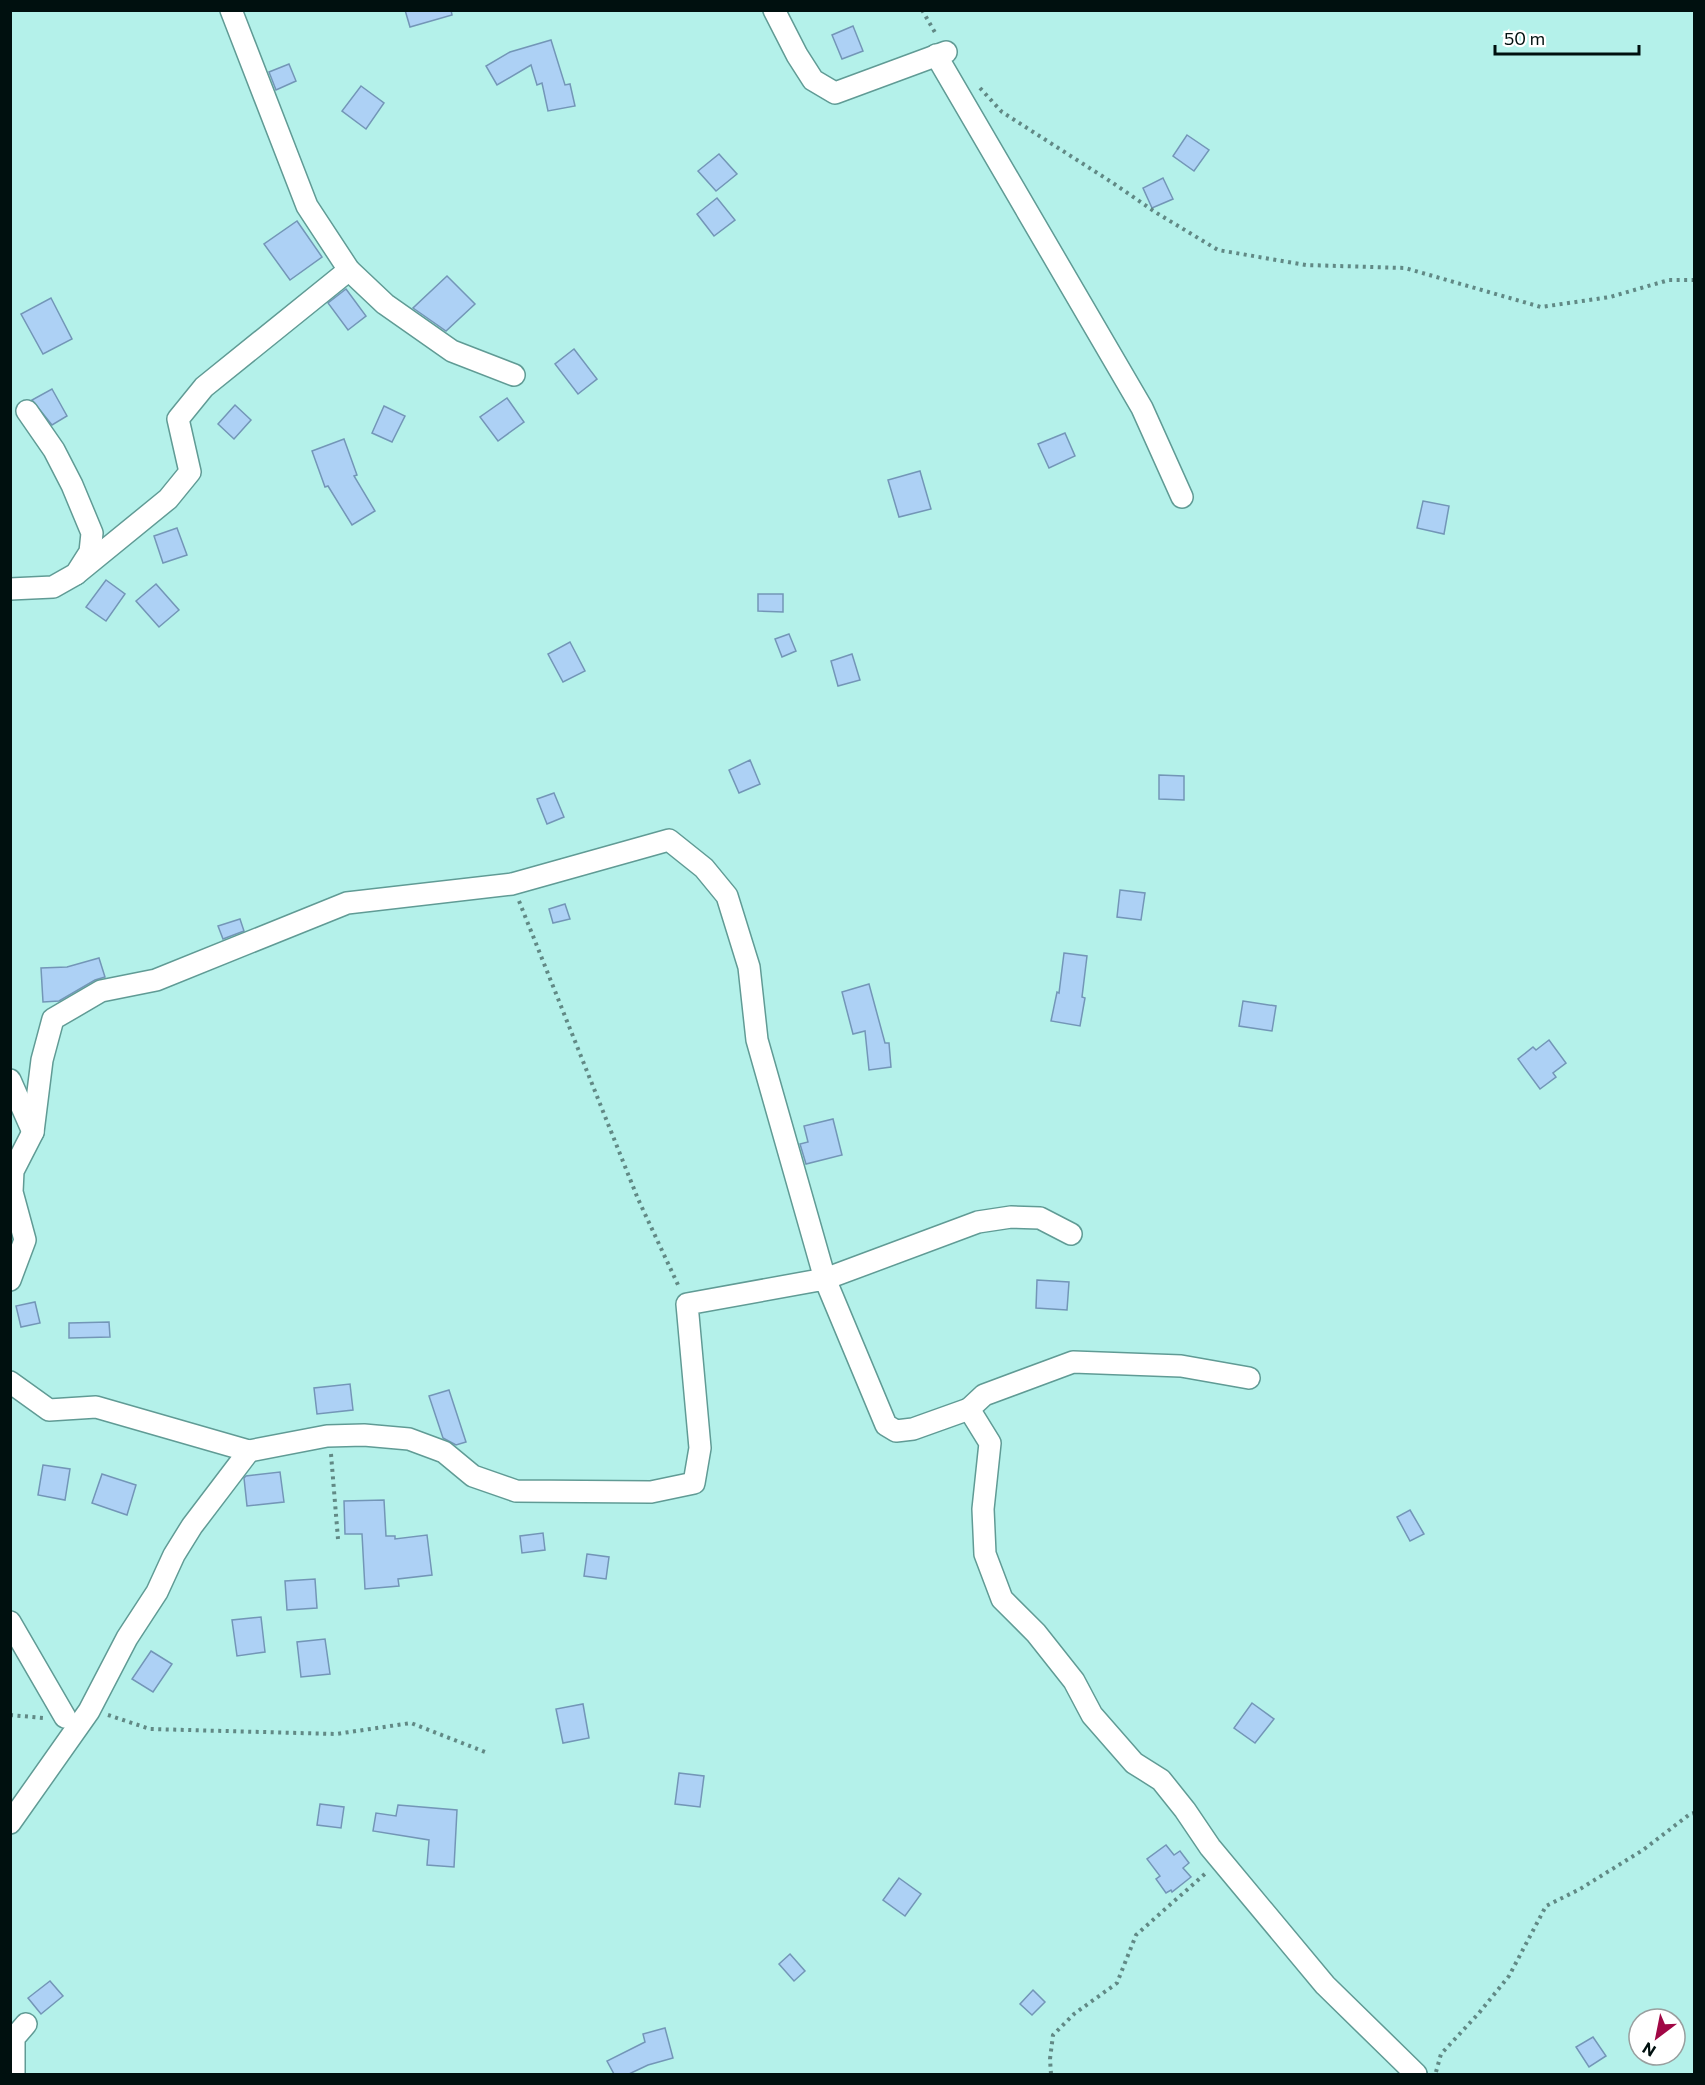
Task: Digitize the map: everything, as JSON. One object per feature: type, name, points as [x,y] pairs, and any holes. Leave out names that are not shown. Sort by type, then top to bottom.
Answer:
[{"type":"street","points":[[231,10],[307,206],[350,270],[385,304],[452,351],[514,375]]},
{"type":"street","points":[[774,10],[797,55],[813,80],[835,93],[941,53],[1142,408],[1182,497]]},
{"type":"street","points":[[10,589],[53,587],[76,574],[168,499],[190,472],[178,419],[204,387],[350,270]]},
{"type":"street","points":[[27,411],[63,468],[92,533],[90,552],[76,574]]},
{"type":"street","points":[[10,1280],[25,1240],[12,1192],[13,1171],[33,1132],[42,1060],[53,1019],[101,991],[156,980],[347,903],[512,884],[669,840],[704,868],[727,896],[749,968],[757,1040],[825,1279],[886,1425],[896,1431],[913,1429],[969,1409],[984,1395],[1073,1362],[1181,1366],[1248,1378]]},
{"type":"street","points":[[10,1080],[33,1132]]},
{"type":"street","points":[[10,1382],[49,1410],[96,1407],[249,1451],[327,1436],[364,1435],[409,1439],[444,1452],[473,1476],[516,1491],[651,1492],[694,1483],[700,1448],[687,1304],[825,1279],[978,1222],[1011,1217],[1040,1218],[1071,1234]]},
{"type":"street","points":[[969,1409],[990,1443],[983,1509],[985,1554],[1002,1599],[1036,1633],[1074,1681],[1092,1715],[1134,1763],[1161,1780],[1221,1860],[1325,1985],[1416,2074]]},
{"type":"street","points":[[10,1823],[89,1712],[127,1638],[157,1592],[174,1555],[186,1536],[249,1451]]},
{"type":"street","points":[[10,1622],[65,1718]]},
{"type":"street","points":[[14,2074],[12,2049],[14,2038],[26,2024]]},
{"type":"path","points":[[922,10],[941,53]]},
{"type":"path","points":[[978,86],[1002,112],[1155,212],[1218,250],[1306,265],[1405,268],[1541,307],[1610,297],[1669,280],[1695,280]]},
{"type":"path","points":[[512,884],[638,1199],[687,1304]]},
{"type":"path","points":[[327,1436],[333,1468],[338,1539]]},
{"type":"path","points":[[89,1712],[118,1717],[150,1729],[336,1734],[411,1723],[486,1752]]},
{"type":"path","points":[[10,1715],[65,1718]]},
{"type":"path","points":[[1435,2074],[1441,2054],[1509,1976],[1546,1906],[1580,1889],[1643,1850],[1690,1814],[1695,1813]]},
{"type":"path","points":[[1051,2074],[1053,2034],[1074,2014],[1117,1983],[1136,1935],[1221,1860]]},
{"type":"building","points":[[405,10],[451,10],[452,15],[410,27]]},
{"type":"building","points":[[853,26],[863,51],[842,59],[832,35]]},
{"type":"building","points":[[551,40],[565,85],[570,84],[575,106],[548,111],[542,83],[537,85],[531,65],[497,85],[486,66],[510,52]]},
{"type":"building","points":[[289,64],[296,81],[276,90],[269,72]]},
{"type":"building","points":[[361,86],[384,103],[366,129],[342,111]]},
{"type":"building","points":[[1187,135],[1209,150],[1194,171],[1173,156]]},
{"type":"building","points":[[719,154],[737,174],[716,191],[698,171]]},
{"type":"building","points":[[1163,178],[1173,199],[1152,208],[1143,188]]},
{"type":"building","points":[[717,198],[735,220],[714,236],[697,214]]},
{"type":"building","points":[[297,221],[322,257],[290,280],[264,244]]},
{"type":"building","points":[[447,276],[475,304],[446,331],[413,308]]},
{"type":"building","points":[[346,289],[366,316],[348,330],[328,303]]},
{"type":"building","points":[[51,298],[72,339],[43,354],[21,314]]},
{"type":"building","points":[[574,349],[597,379],[578,394],[555,364]]},
{"type":"building","points":[[52,389],[67,416],[52,425],[32,400]]},
{"type":"building","points":[[507,398],[524,422],[498,441],[480,417]]},
{"type":"building","points":[[235,405],[251,420],[234,439],[218,424]]},
{"type":"building","points":[[384,406],[405,416],[392,442],[372,433]]},
{"type":"building","points":[[1065,433],[1075,456],[1049,468],[1038,444]]},
{"type":"building","points":[[344,439],[357,475],[354,476],[375,511],[352,525],[328,486],[325,487],[312,451]]},
{"type":"building","points":[[920,471],[931,509],[899,517],[888,480]]},
{"type":"building","points":[[1423,501],[1449,506],[1444,534],[1417,528]]},
{"type":"building","points":[[177,528],[187,555],[163,563],[154,536]]},
{"type":"building","points":[[106,580],[125,594],[106,621],[86,607]]},
{"type":"building","points":[[156,584],[179,610],[159,627],[136,601]]},
{"type":"building","points":[[758,594],[783,594],[783,612],[758,611]]},
{"type":"building","points":[[789,634],[796,651],[782,657],[775,639]]},
{"type":"building","points":[[570,642],[585,671],[563,682],[548,654]]},
{"type":"building","points":[[852,654],[860,680],[838,686],[831,661]]},
{"type":"building","points":[[750,760],[760,784],[739,793],[729,770]]},
{"type":"building","points":[[1159,775],[1184,776],[1184,800],[1159,799]]},
{"type":"building","points":[[554,793],[564,817],[547,824],[537,799]]},
{"type":"building","points":[[1120,890],[1145,893],[1141,920],[1117,917]]},
{"type":"building","points":[[565,904],[570,919],[553,923],[549,909]]},
{"type":"building","points":[[240,919],[244,931],[223,939],[218,926]]},
{"type":"building","points":[[1064,953],[1087,956],[1082,997],[1085,998],[1080,1026],[1051,1021],[1057,992],[1059,993]]},
{"type":"building","points":[[99,958],[105,977],[95,980],[59,1001],[43,1002],[41,968],[67,967]]},
{"type":"building","points":[[869,984],[885,1043],[889,1043],[891,1067],[869,1070],[865,1031],[853,1034],[842,992]]},
{"type":"building","points":[[1243,1001],[1276,1006],[1272,1031],[1239,1026]]},
{"type":"building","points":[[1549,1040],[1566,1063],[1553,1073],[1556,1077],[1540,1089],[1518,1059],[1533,1047],[1536,1050]]},
{"type":"building","points":[[833,1119],[842,1155],[806,1164],[800,1144],[808,1142],[804,1126]]},
{"type":"building","points":[[1037,1280],[1069,1282],[1067,1310],[1036,1308]]},
{"type":"building","points":[[35,1302],[40,1323],[21,1327],[16,1306]]},
{"type":"building","points":[[109,1322],[110,1337],[69,1338],[69,1323]]},
{"type":"building","points":[[350,1384],[353,1410],[317,1414],[314,1388]]},
{"type":"building","points":[[449,1390],[466,1442],[456,1445],[443,1438],[429,1396]]},
{"type":"building","points":[[43,1465],[70,1469],[65,1500],[38,1495]]},
{"type":"building","points":[[280,1472],[284,1502],[247,1506],[244,1478]]},
{"type":"building","points":[[102,1474],[136,1485],[127,1515],[92,1503]]},
{"type":"building","points":[[384,1500],[386,1536],[395,1536],[395,1539],[427,1535],[432,1575],[398,1579],[399,1586],[365,1589],[362,1534],[345,1534],[344,1501]]},
{"type":"building","points":[[1410,1510],[1424,1534],[1410,1541],[1397,1517]]},
{"type":"building","points":[[543,1533],[545,1550],[522,1553],[520,1536]]},
{"type":"building","points":[[587,1554],[609,1557],[606,1579],[584,1576]]},
{"type":"building","points":[[315,1579],[317,1608],[287,1610],[285,1581]]},
{"type":"building","points":[[261,1617],[265,1652],[237,1656],[232,1620]]},
{"type":"building","points":[[325,1639],[330,1674],[301,1677],[297,1642]]},
{"type":"building","points":[[151,1651],[172,1664],[153,1692],[132,1679]]},
{"type":"building","points":[[1252,1703],[1274,1719],[1255,1743],[1234,1728]]},
{"type":"building","points":[[583,1704],[589,1738],[563,1743],[556,1709]]},
{"type":"building","points":[[679,1773],[704,1776],[700,1807],[675,1804]]},
{"type":"building","points":[[320,1804],[344,1807],[341,1828],[317,1825]]},
{"type":"building","points":[[398,1805],[457,1810],[454,1867],[427,1865],[429,1840],[373,1831],[376,1813],[396,1816]]},
{"type":"building","points":[[1166,1845],[1174,1855],[1180,1851],[1189,1863],[1183,1868],[1191,1877],[1172,1892],[1171,1890],[1166,1893],[1156,1879],[1160,1876],[1147,1859]]},
{"type":"building","points":[[899,1878],[921,1894],[905,1916],[883,1900]]},
{"type":"building","points":[[790,1954],[805,1971],[794,1981],[779,1964]]},
{"type":"building","points":[[50,1981],[63,1996],[41,2014],[28,1998]]},
{"type":"building","points":[[1033,1990],[1045,2002],[1032,2015],[1020,2004]]},
{"type":"building","points":[[665,2028],[673,2058],[648,2065],[629,2074],[614,2074],[607,2061],[645,2042],[643,2034]]},
{"type":"building","points":[[1593,2037],[1606,2056],[1589,2067],[1576,2047]]}]
